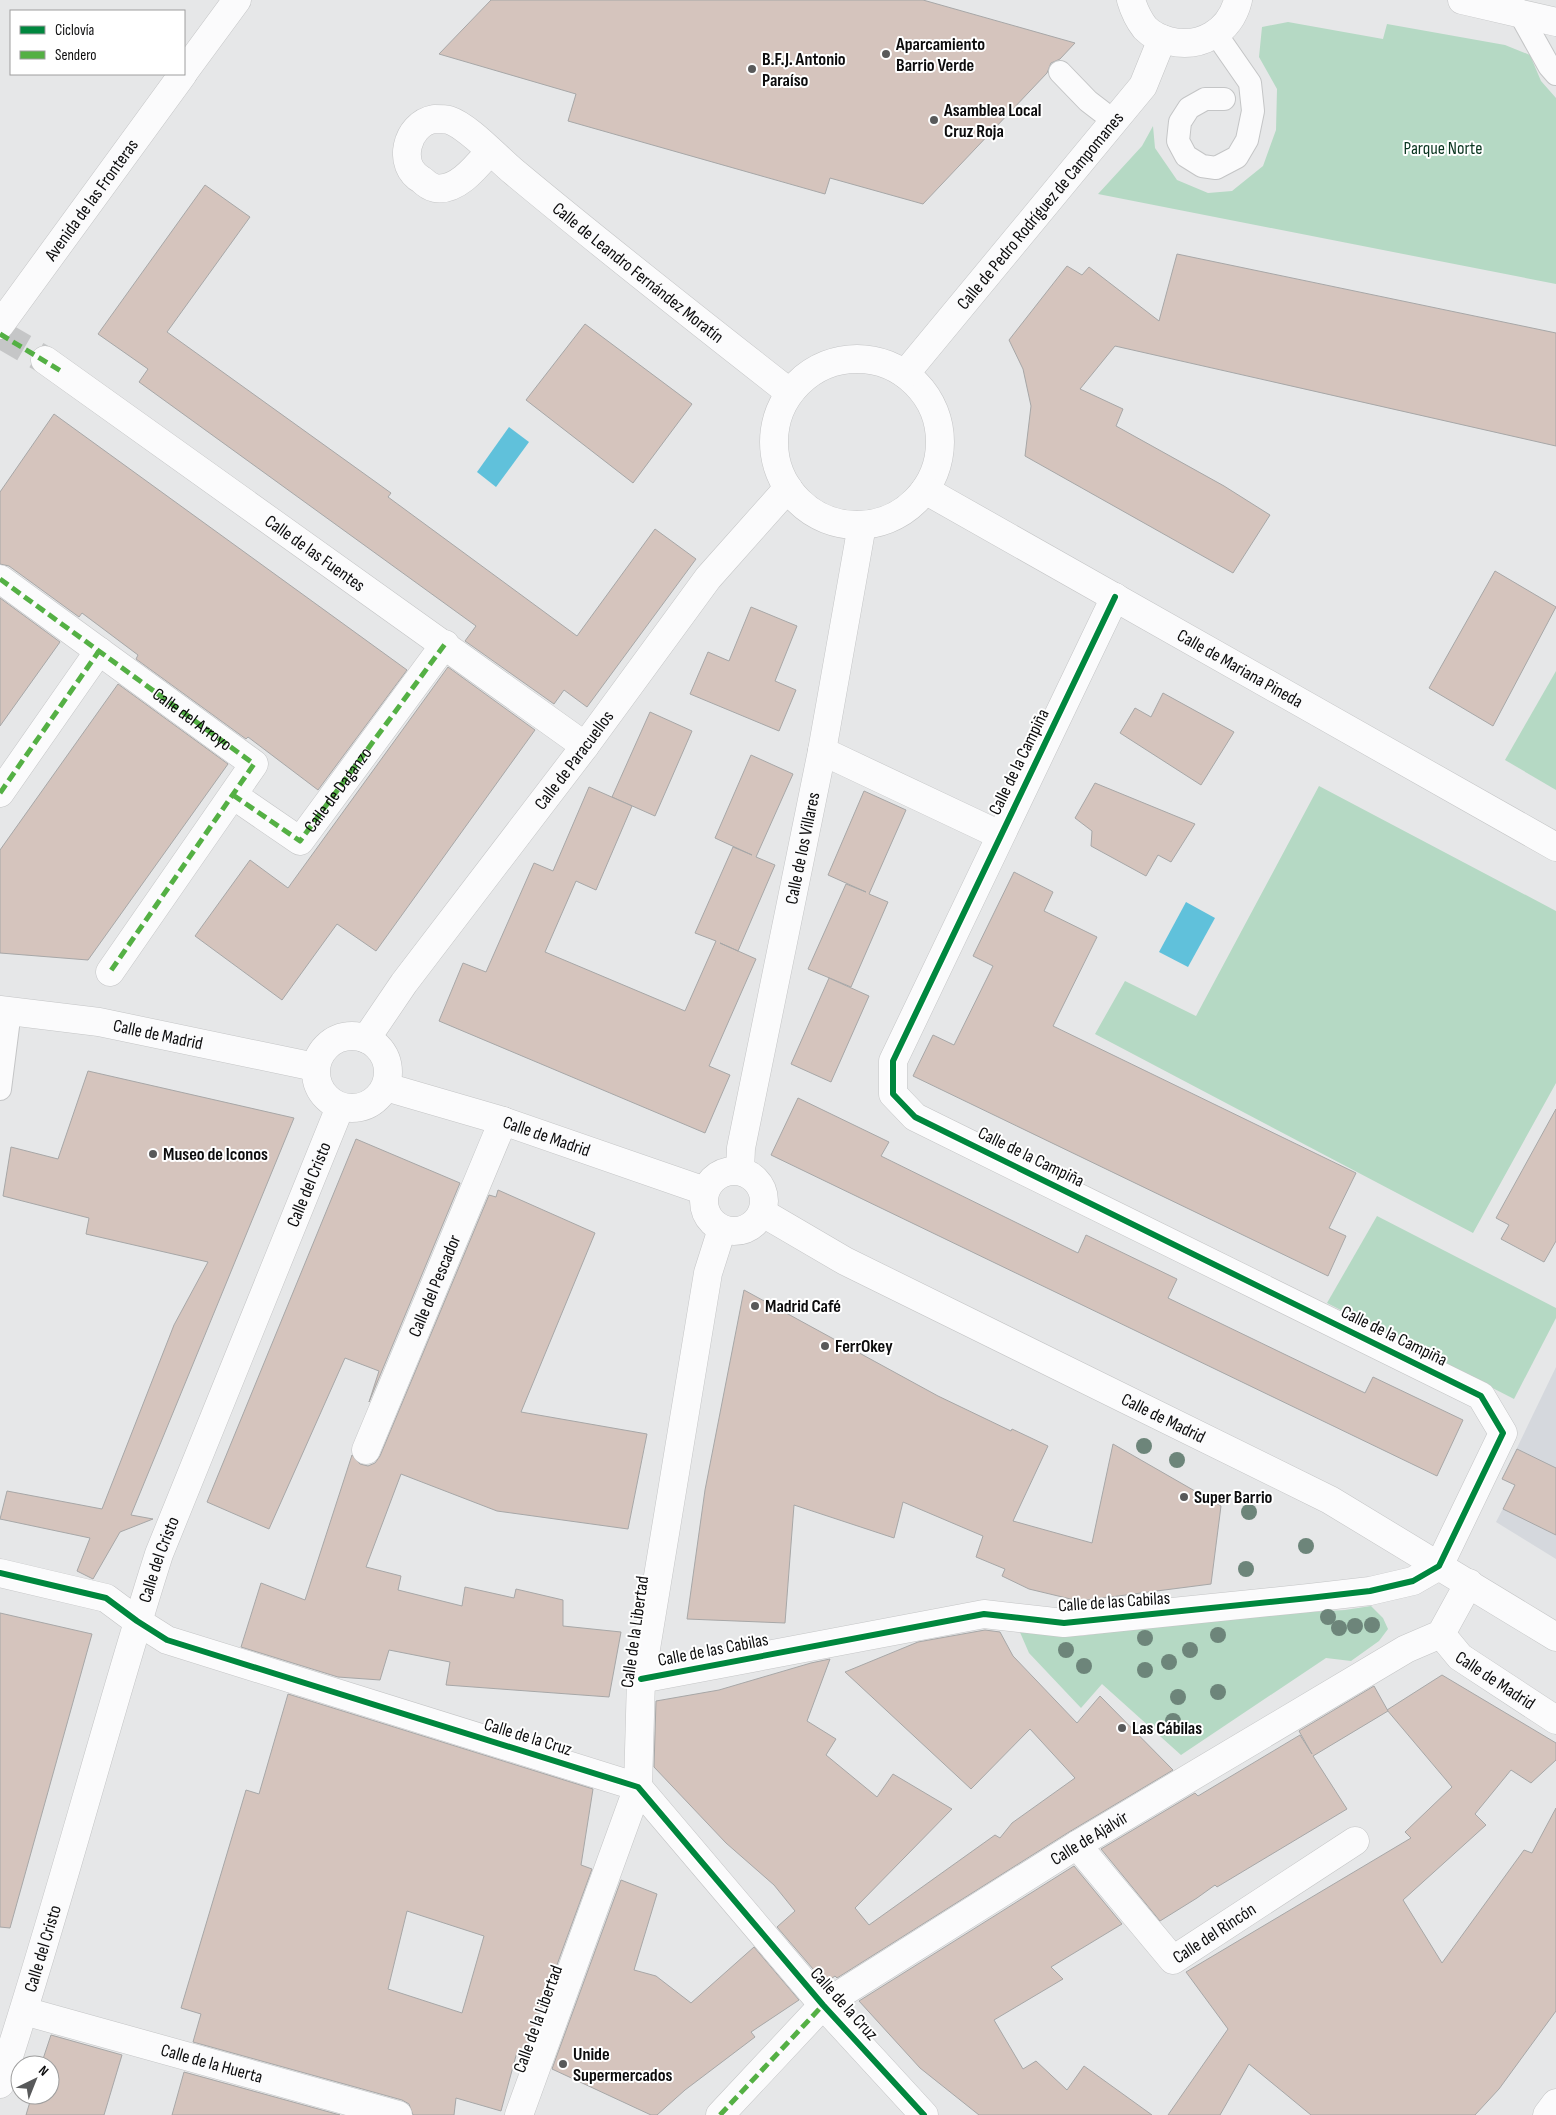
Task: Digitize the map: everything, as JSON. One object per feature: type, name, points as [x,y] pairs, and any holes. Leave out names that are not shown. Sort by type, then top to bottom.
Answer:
[{"type":"street","name":"Avenida de las Fronteras","points":[[185,70],[237,0]]},
{"type":"street","points":[[1131,0],[1136,15],[1147,29],[1162,39],[1180,44],[1199,42],[1216,34],[1227,23],[1235,10],[1238,0]]},
{"type":"street","points":[[1462,0],[1556,22]]},
{"type":"street","name":"Calle de Pedro Rodríguez de Campomanes","points":[[906,374],[1142,86],[1162,39]]},
{"type":"street","name":"Avenida de las Fronteras","points":[[0,325],[182,75]]},
{"type":"street","name":"Calle de Leandro Fernández Moratín","points":[[490,152],[790,392]]},
{"type":"street","points":[[857,358],[882,363],[906,374],[924,393],[936,416],[940,441],[936,466],[925,490],[908,508],[886,520],[862,525],[833,522],[808,509],[788,488],[777,465],[774,440],[778,415],[790,392],[808,374],[831,362],[857,358]]},
{"type":"street","name":"Calle de las Fuentes","points":[[53,366],[445,644],[585,746]]},
{"type":"street","name":"Calle de Paracuellos","points":[[366,1039],[404,983],[585,746],[708,578],[788,488]]},
{"type":"street","name":"Calle de Mariana Pineda","points":[[925,490],[1556,847]]},
{"type":"street","name":"Calle de los Villares","points":[[740,1171],[741,1148],[822,751],[862,525]]},
{"type":"street","name":"Calle del Arroyo","points":[[0,579],[254,764],[233,795]]},
{"type":"street","name":"Calle de la Campiña","points":[[1115,598],[893,1062],[893,1094],[915,1117],[1481,1396],[1503,1433],[1439,1566]]},
{"type":"street","name":"Calle de Daganzo","points":[[233,795],[300,841],[445,644]]},
{"type":"street","points":[[0,793],[99,651]]},
{"type":"street","name":"Calle de la Campiña","points":[[822,751],[1000,835]]},
{"type":"street","points":[[110,972],[233,795]]},
{"type":"street","name":"Calle de Madrid","points":[[5,1011],[99,1022],[315,1067]]},
{"type":"street","points":[[350,1036],[366,1039],[382,1050],[388,1068],[386,1087],[375,1102],[358,1109],[340,1107],[326,1098],[317,1084],[315,1067],[321,1051],[334,1040],[350,1036]]},
{"type":"street","name":"Calle de Madrid","points":[[386,1087],[503,1121],[705,1192]]},
{"type":"street","name":"Calle del Cristo","points":[[0,2084],[24,2011],[158,1554],[340,1107]]},
{"type":"street","name":"Calle del Pescador","points":[[366,1450],[503,1121]]},
{"type":"street","points":[[725,1171],[740,1171],[756,1179],[764,1195],[763,1213],[753,1225],[738,1231],[722,1229],[710,1220],[704,1206],[705,1192],[713,1179],[725,1171]]},
{"type":"street","name":"Calle de Madrid","points":[[763,1213],[844,1261],[1330,1500],[1469,1583],[1556,1638]]},
{"type":"street","name":"Calle de la Libertad","points":[[519,2115],[638,1787],[641,1679],[708,1273],[722,1229]]},
{"type":"street","name":"Calle de las Cabilas","points":[[641,1679],[984,1614],[1064,1623],[1310,1598],[1370,1591],[1413,1581],[1439,1566]]},
{"type":"street","name":"Calle de la Cruz","points":[[0,1573],[106,1598],[167,1640],[638,1787],[823,2005],[924,2115]]},
{"type":"street","points":[[1441,1634],[1469,1583]]},
{"type":"street","name":"Calle de Madrid","points":[[1441,1634],[1460,1657],[1556,1720]]},
{"type":"street","name":"Calle de Ajalvir","points":[[720,2115],[823,2005],[1077,1845],[1406,1649],[1441,1634]]},
{"type":"street","name":"Calle del Rincón","points":[[1077,1845],[1173,1960],[1355,1841]]},
{"type":"street","name":"Calle de la Huerta","points":[[24,2011],[398,2115]]},
{"type":"street","points":[[1547,2115],[1556,2103]]},
{"type":"lane","points":[[1520,14],[1556,74]]},
{"type":"lane","points":[[1216,34],[1250,84],[1253,111],[1247,140],[1237,157],[1216,168],[1202,166],[1186,156],[1178,142],[1180,122],[1189,108],[1205,99],[1224,99]]},
{"type":"lane","points":[[1060,72],[1088,101],[1114,121]]},
{"type":"lane","points":[[0,1089],[5,1011]]},
{"type":"shaded area","points":[[1556,1367],[1556,1559],[1496,1522],[1515,1485],[1502,1479]]},
{"type":"green space","name":"Parque Norte","points":[[1288,22],[1383,39],[1387,24],[1505,45],[1530,55],[1541,81],[1556,98],[1556,284],[1098,194],[1142,146],[1153,126],[1155,148],[1177,180],[1208,193],[1232,191],[1263,166],[1276,130],[1277,89],[1259,57],[1262,27]]},
{"type":"green space","points":[[1556,671],[1556,790],[1505,760]]},
{"type":"green space","points":[[1319,786],[1556,911],[1556,1083],[1473,1233],[1095,1034],[1125,981],[1196,1016]]},
{"type":"green space","points":[[1377,1216],[1556,1308],[1556,1318],[1514,1399],[1327,1303]]},
{"type":"green space","points":[[1371,1606],[1383,1618],[1388,1629],[1379,1641],[1351,1661],[1326,1658],[1181,1755],[1102,1684],[1081,1708],[1029,1653],[1019,1630],[1080,1636],[1239,1616],[1345,1610]]},
{"type":"water","points":[[509,427],[529,442],[496,487],[477,472]]},
{"type":"water","points":[[1186,902],[1215,918],[1188,967],[1159,952]]},
{"type":"building","points":[[491,0],[923,0],[1075,43],[1060,59],[1051,63],[1047,73],[923,204],[830,178],[825,194],[568,121],[576,94],[439,54]]},
{"type":"building","points":[[205,185],[250,217],[167,332],[391,493],[388,497],[577,636],[655,529],[696,559],[587,707],[564,690],[554,704],[465,641],[476,626],[139,382],[148,369],[98,334]]},
{"type":"building","points":[[1177,254],[1556,333],[1556,446],[1115,346],[1080,389],[1123,409],[1116,426],[1224,486],[1270,515],[1233,573],[1025,456],[1031,406],[1023,369],[1009,340],[1067,266],[1082,275],[1089,267],[1159,321]]},
{"type":"building","points":[[585,324],[692,404],[633,483],[526,400]]},
{"type":"building","points":[[54,414],[407,670],[318,790],[248,737],[246,739],[136,659],[138,655],[82,613],[79,617],[9,566],[0,564],[0,492]]},
{"type":"building","points":[[1495,571],[1556,607],[1493,726],[1429,688]]},
{"type":"building","points":[[0,598],[60,642],[0,726]]},
{"type":"building","points":[[751,607],[797,626],[775,681],[796,690],[779,731],[690,694],[708,652],[729,661]]},
{"type":"building","points":[[448,667],[535,730],[376,951],[337,924],[282,1000],[195,936],[250,860],[288,888]]},
{"type":"building","points":[[118,684],[228,764],[88,960],[0,953],[0,850]]},
{"type":"building","points":[[1163,693],[1234,732],[1201,785],[1120,733],[1135,708],[1151,717]]},
{"type":"building","points":[[650,712],[692,731],[655,816],[612,797]]},
{"type":"building","points":[[751,755],[793,774],[756,857],[775,865],[738,951],[756,959],[709,1066],[730,1075],[705,1133],[439,1021],[463,963],[486,972],[534,863],[553,871],[589,787],[632,806],[596,890],[576,881],[545,952],[685,1011],[716,941],[695,933],[733,847],[752,855],[715,838]]},
{"type":"building","points":[[1095,783],[1195,824],[1171,862],[1158,855],[1146,876],[1091,846],[1092,831],[1075,818]]},
{"type":"building","points":[[864,791],[906,810],[869,894],[888,902],[851,987],[808,969],[846,884],[866,892],[828,875]]},
{"type":"building","points":[[1014,872],[1053,892],[1044,911],[1097,937],[1053,1026],[1356,1173],[1329,1228],[1346,1236],[1328,1276],[913,1076],[933,1035],[954,1045],[993,966],[973,956]]},
{"type":"building","points":[[829,978],[869,996],[831,1082],[791,1064]]},
{"type":"building","points":[[88,1071],[294,1118],[131,1515],[153,1519],[120,1532],[93,1579],[77,1571],[90,1538],[0,1519],[7,1491],[102,1509],[174,1325],[208,1262],[86,1234],[89,1218],[3,1196],[11,1147],[58,1159]]},
{"type":"building","points":[[798,1098],[889,1142],[881,1156],[1078,1253],[1086,1235],[1177,1279],[1168,1298],[1365,1393],[1373,1377],[1463,1420],[1437,1476],[771,1155]]},
{"type":"building","points":[[1556,1109],[1556,1241],[1544,1262],[1501,1239],[1509,1225],[1496,1218]]},
{"type":"building","points":[[356,1139],[460,1183],[369,1402],[379,1371],[345,1358],[269,1529],[207,1502]]},
{"type":"building","points":[[498,1190],[595,1233],[521,1412],[647,1434],[628,1529],[497,1511],[401,1474],[366,1567],[401,1576],[398,1590],[462,1606],[465,1587],[514,1598],[516,1589],[563,1600],[563,1626],[621,1632],[609,1697],[446,1685],[450,1662],[389,1650],[380,1680],[338,1677],[241,1647],[261,1583],[305,1600],[352,1455],[360,1464],[368,1466],[375,1463],[380,1456],[489,1195],[496,1197]]},
{"type":"building","points":[[744,1290],[938,1396],[1011,1431],[1012,1429],[1048,1446],[1013,1521],[1092,1543],[1113,1444],[1221,1506],[1211,1584],[1079,1601],[1029,1589],[1002,1576],[1005,1569],[976,1557],[983,1536],[903,1502],[894,1538],[794,1505],[785,1623],[687,1619],[705,1490]]},
{"type":"building","points":[[1517,1449],[1556,1468],[1556,1535],[1503,1509],[1515,1485],[1502,1479]]},
{"type":"building","points":[[0,1613],[92,1634],[10,1928],[0,1927]]},
{"type":"building","points":[[985,1630],[1000,1632],[1013,1656],[1077,1723],[1100,1696],[1173,1770],[1069,1832],[837,1978],[835,1976],[825,1983],[777,1927],[795,1911],[774,1885],[726,1843],[654,1767],[656,1701],[719,1690],[830,1659],[807,1721],[836,1739],[826,1755],[877,1797],[893,1774],[952,1809],[855,1908],[869,1925],[995,1835],[1000,1838],[1012,1823],[1075,1778],[1030,1729],[971,1789],[845,1672],[918,1642]]},
{"type":"building","points":[[1442,1675],[1556,1743],[1556,1760],[1531,1783],[1511,1770],[1475,1814],[1486,1825],[1403,1900],[1442,1963],[1524,1850],[1532,1853],[1556,1808],[1556,2011],[1499,2089],[1475,2115],[1311,2115],[1249,2064],[1220,2115],[1168,2115],[1228,2029],[1186,1972],[1411,1838],[1405,1832],[1452,1787],[1387,1710]]},
{"type":"building","points":[[1374,1686],[1388,1711],[1313,1756],[1347,1809],[1217,1887],[1215,1885],[1160,1921],[1101,1849],[1195,1793],[1198,1796],[1300,1735],[1312,1754],[1299,1731]]},
{"type":"building","points":[[288,1694],[593,1789],[581,1865],[592,1869],[524,2055],[517,2052],[501,2111],[456,2098],[454,2115],[413,2115],[409,2104],[402,2100],[193,2042],[201,2014],[181,2008],[246,1790],[259,1794]],"holes":[[[407,1911],[484,1936],[462,2013],[388,1989]]]},
{"type":"building","points":[[1074,1866],[1122,1924],[1051,1967],[1063,1979],[994,2020],[1023,2069],[1036,2061],[1067,2090],[1084,2066],[1152,2115],[979,2115],[920,2068],[859,2001]]},
{"type":"building","points":[[621,1880],[657,1894],[634,1970],[656,1976],[691,2003],[754,1947],[799,2000],[751,2032],[755,2037],[685,2090],[657,2115],[651,2115],[552,2069]]},
{"type":"building","points":[[51,2035],[122,2055],[104,2115],[26,2115],[29,2105],[60,2105],[60,2055],[44,2055]]},
{"type":"building","points":[[184,2072],[340,2115],[172,2115]]},
{"type":"tunnel","points":[[0,334],[45,360]]},
{"type":"marked path","points":[[0,334],[61,371]]},
{"type":"marked path","points":[[0,579],[254,764],[110,972]]},
{"type":"marked path","points":[[233,795],[300,841],[445,644]]},
{"type":"marked path","points":[[0,793],[99,651]]},
{"type":"marked path","points":[[720,2115],[823,2005]]},
{"type":"cycle path","points":[[641,1679],[984,1614],[1064,1623],[1370,1591],[1413,1581],[1439,1566],[1503,1433],[1481,1396],[915,1117],[893,1094],[893,1061],[1115,597]]},
{"type":"cycle path","points":[[0,1573],[106,1598],[167,1640],[638,1787],[823,2005],[924,2115]]},
{"type":"place","name":"Aparcamiento Barrio Verde","points":[[886,54]]},
{"type":"place","name":"B.F.J. Antonio Paraíso","points":[[752,69]]},
{"type":"place","name":"Asamblea Local Cruz Roja","points":[[934,120]]},
{"type":"place","name":"Museo de Iconos","points":[[153,1154]]},
{"type":"place","name":"Madrid Café","points":[[755,1306]]},
{"type":"place","name":"FerrOkey","points":[[825,1346]]},
{"type":"place","name":"Super Barrio","points":[[1184,1497]]},
{"type":"place","name":"Las Cábilas","points":[[1122,1728]]},
{"type":"place","name":"Unide Supermercados","points":[[563,2064]]}]
